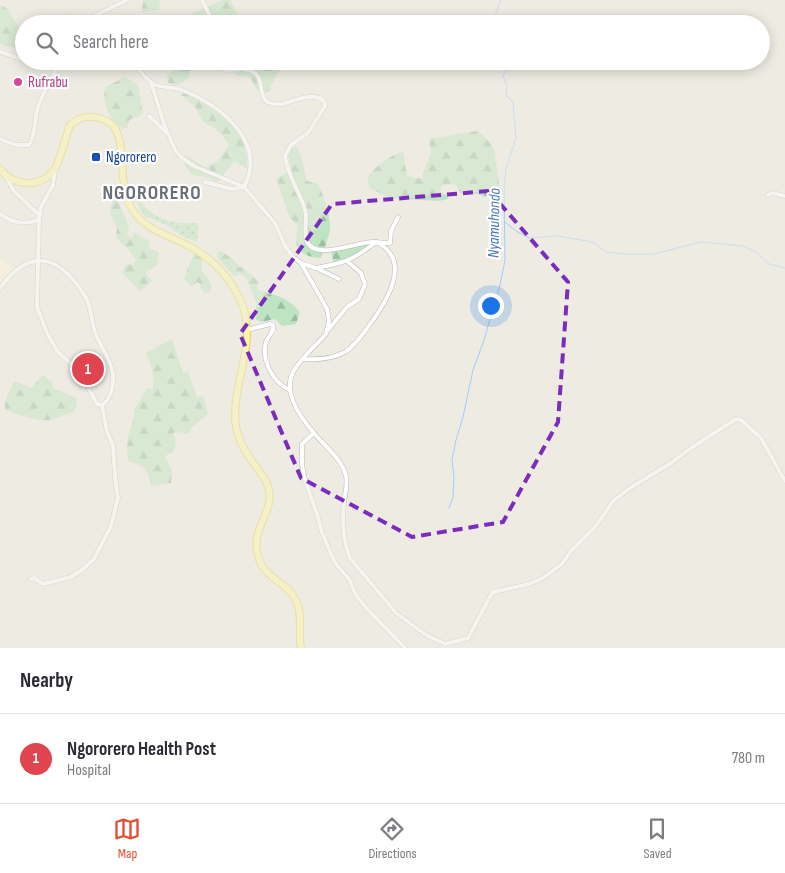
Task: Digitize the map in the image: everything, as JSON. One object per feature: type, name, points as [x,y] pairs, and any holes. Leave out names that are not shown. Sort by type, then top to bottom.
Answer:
[{"type":"main road","points":[[0,169],[5,175],[18,182],[32,184],[48,176],[55,170],[70,125],[85,116],[98,117],[113,126],[116,131],[119,141],[124,192],[131,208],[151,228],[196,250],[219,267],[234,287],[242,305],[247,330],[235,415],[238,437],[265,480],[269,492],[268,507],[257,533],[257,553],[267,573],[291,591],[296,598],[300,614],[299,632],[301,648]]},
{"type":"street","points":[[96,15],[127,0]]},
{"type":"street","points":[[202,0],[210,15]]},
{"type":"street","points":[[0,52],[15,57]]},
{"type":"street","points":[[0,139],[22,146],[29,145],[33,140],[35,118],[39,105],[45,89],[56,70]]},
{"type":"street","points":[[140,70],[156,85],[180,89],[200,98],[229,118],[245,139],[250,156],[249,176],[244,187]]},
{"type":"street","points":[[248,70],[256,74],[260,80],[260,91],[267,102],[282,104],[312,96],[322,98],[324,101],[325,106],[308,133],[291,146],[285,156],[306,211],[304,227],[306,240],[314,248],[323,250],[376,242],[390,243],[391,231],[398,217]]},
{"type":"street","points":[[151,82],[168,135],[175,150],[182,158],[194,166],[244,187],[275,224],[285,246],[293,257],[301,263],[339,279]]},
{"type":"street","points":[[149,116],[168,135]]},
{"type":"street","points":[[31,579],[34,578],[43,584],[75,576],[94,559],[111,526],[118,498],[113,445],[102,405],[98,404],[80,372],[58,351],[47,334],[37,307],[39,217],[41,207],[53,185],[55,170]]},
{"type":"street","points":[[5,175],[14,191],[39,217]]},
{"type":"street","points":[[205,182],[232,189],[244,187]]},
{"type":"street","points":[[768,195],[772,193],[785,196]]},
{"type":"street","points":[[0,214],[19,223],[27,223],[39,217]]},
{"type":"street","points":[[316,268],[348,262],[376,242]]},
{"type":"street","points":[[303,359],[322,359],[344,353],[356,343],[381,308],[393,284],[395,266],[390,252],[376,242]]},
{"type":"street","points":[[0,288],[24,264],[37,261],[48,261],[56,264],[68,275],[86,299],[91,322],[112,371],[110,394],[108,400],[102,405]]},
{"type":"street","points":[[348,262],[361,273],[365,284],[359,299],[347,306],[293,372],[290,390],[299,412],[314,434],[333,454],[346,475],[344,530],[346,548],[350,558],[396,613],[426,635],[445,644],[448,648]]},
{"type":"street","points":[[301,263],[327,309],[328,330]]},
{"type":"street","points":[[247,330],[270,324],[273,325],[274,331],[266,343],[268,362],[275,379],[284,388],[290,390]]},
{"type":"street","points":[[445,644],[468,638],[492,594],[529,584],[543,578],[562,564],[570,552],[595,527],[614,500],[736,419],[741,420],[760,438],[785,481]]},
{"type":"street","points":[[314,434],[302,444],[302,464],[321,530],[331,554],[336,564],[349,579],[356,595],[405,648]]},
{"type":"highlighted area","points":[[489,191],[568,282],[558,422],[503,522],[412,537],[301,478],[240,334],[332,204]]},
{"type":"shaded area","points":[[0,258],[13,269],[0,284]]},
{"type":"green space","points":[[143,0],[160,0],[159,10],[142,12]]},
{"type":"green space","points":[[222,0],[230,0],[238,15],[190,15]]},
{"type":"green space","points":[[0,5],[8,9],[15,22],[15,48],[0,43]]},
{"type":"green space","points":[[173,70],[190,70],[188,79],[178,85],[168,83],[167,76]]},
{"type":"green space","points":[[234,70],[280,70],[271,85],[271,90],[265,92],[258,91],[248,77],[236,75]]},
{"type":"green space","points":[[125,77],[138,85],[143,114],[129,120],[127,128],[122,129],[107,110],[104,93],[105,87]]},
{"type":"green space","points":[[184,92],[207,105],[228,121],[243,142],[247,168],[234,161],[218,182],[206,177],[192,175],[184,163],[184,155],[206,168],[218,161],[229,145],[218,131],[203,122],[199,113],[181,95]]},
{"type":"green space","points":[[477,131],[485,137],[494,149],[500,189],[494,191],[490,198],[474,193],[460,193],[456,184],[442,185],[440,192],[448,195],[448,199],[439,201],[389,198],[370,188],[368,179],[372,172],[395,155],[403,152],[407,176],[423,179],[423,173],[431,153],[429,139]]},
{"type":"green space","points":[[296,147],[302,160],[307,181],[318,184],[328,210],[330,231],[321,258],[308,256],[297,248],[298,225],[290,218],[276,178],[292,170],[288,156],[291,149]]},
{"type":"green space","points":[[135,191],[152,214],[178,223],[198,223],[197,242],[182,236],[167,225],[145,216],[133,192]]},
{"type":"green space","points":[[117,200],[129,228],[127,235],[132,238],[134,232],[150,241],[148,248],[159,252],[157,265],[145,273],[152,281],[140,291],[122,272],[127,264],[134,265],[136,259],[116,238],[117,228],[110,212],[112,201]]},
{"type":"green space","points":[[365,244],[369,245],[351,258],[334,264],[331,252]]},
{"type":"green space","points":[[195,251],[203,257],[201,270],[209,280],[212,288],[208,293],[200,288],[201,284],[197,282],[193,286],[190,285],[184,278]]},
{"type":"green space","points":[[221,251],[258,281],[257,290],[281,297],[296,307],[300,312],[296,324],[282,326],[275,319],[261,322],[256,319],[256,302],[246,277],[240,274],[234,276],[217,257],[218,252]]},
{"type":"green space","points":[[172,339],[183,373],[188,372],[197,397],[203,396],[208,414],[192,427],[188,434],[173,433],[176,442],[174,451],[165,456],[172,471],[171,483],[151,486],[145,469],[139,464],[128,461],[128,436],[134,417],[134,410],[147,388],[153,389],[152,370],[146,353]]},
{"type":"green space","points":[[43,375],[52,382],[53,388],[76,398],[77,404],[73,412],[53,419],[40,420],[5,409],[6,399],[14,381],[31,388]]},
{"type":"waterway","name":"Nyamuhondo","points":[[495,15],[501,0]]},
{"type":"waterway","name":"Nyamuhondo","points":[[449,508],[453,497],[454,478],[452,460],[456,440],[473,370],[500,285],[505,260],[504,191],[506,169],[516,138],[513,104],[506,96],[507,87],[503,76],[507,70]]},
{"type":"waterway","points":[[505,222],[529,238],[557,236],[593,242],[606,252],[623,254],[654,254],[701,242],[743,246],[756,252],[769,264],[785,268]]},
{"type":"place","name":"Rufrabu","points":[[18,82]]},
{"type":"place","name":"Ngororero","points":[[96,157]]},
{"type":"place","name":"Ngororero Health Post","points":[[88,369]]},
{"type":"district","name":"NGORORERO","points":[[152,192]]}]
